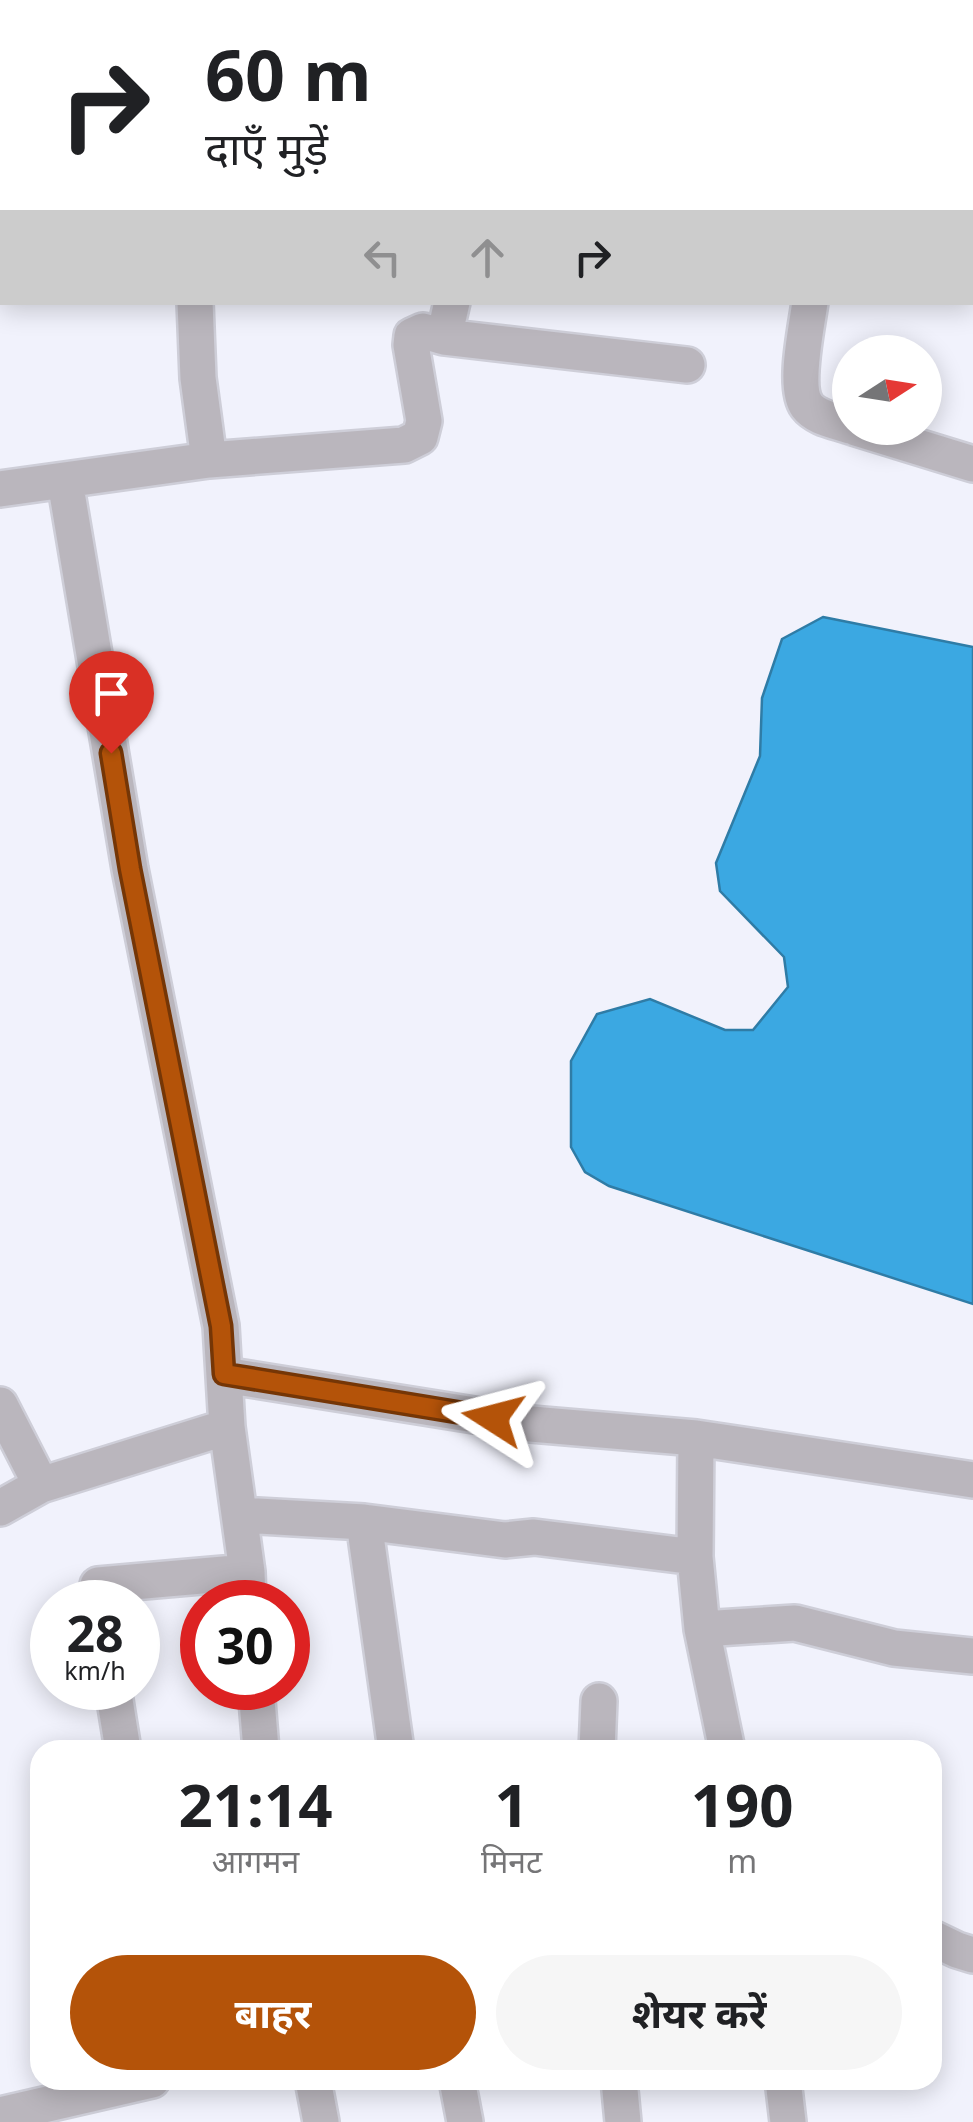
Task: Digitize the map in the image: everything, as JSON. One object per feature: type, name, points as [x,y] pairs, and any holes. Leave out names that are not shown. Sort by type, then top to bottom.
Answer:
[{"type":"street","points":[[195,305],[198,378],[209,460]]},
{"type":"street","points":[[810,305],[800,386],[806,405],[832,420]]},
{"type":"street","points":[[0,489],[209,460],[404,445],[420,437],[424,421],[410,345],[412,336],[448,320],[687,365]]},
{"type":"street","points":[[913,445],[973,464]]},
{"type":"street","points":[[64,481],[130,869],[221,1326],[228,1427],[247,1580]]},
{"type":"street","points":[[224,1374],[531,1424],[696,1438],[973,1480]]},
{"type":"street","points":[[0,1405],[41,1485]]},
{"type":"street","points":[[0,1508],[41,1485],[228,1427]]},
{"type":"street","points":[[696,1438],[694,1557],[702,1629],[725,1740]]},
{"type":"street","points":[[240,1516],[364,1522],[505,1540],[534,1537],[694,1557]]},
{"type":"street","points":[[364,1522],[395,1740]]},
{"type":"street","points":[[702,1629],[795,1623],[894,1648],[973,1656]]},
{"type":"street","points":[[597,1740],[599,1702]]},
{"type":"street","points":[[117,1710],[122,1740]]},
{"type":"street","points":[[258,1710],[260,1740]]},
{"type":"street","points":[[942,1943],[973,1955]]},
{"type":"street","points":[[0,2115],[109,2090]]},
{"type":"street","points":[[316,2090],[321,2122]]},
{"type":"street","points":[[459,2090],[465,2122]]},
{"type":"street","points":[[620,2090],[623,2122]]},
{"type":"street","points":[[784,2090],[788,2122]]},
{"type":"water","points":[[823,617],[973,647],[973,1304],[609,1186],[585,1172],[571,1147],[571,1061],[597,1014],[650,999],[725,1030],[753,1030],[788,987],[784,957],[720,891],[716,863],[760,756],[762,698],[782,639]]},
{"type":"route","points":[[111,753],[130,869],[221,1326],[224,1374],[493,1418]]}]
